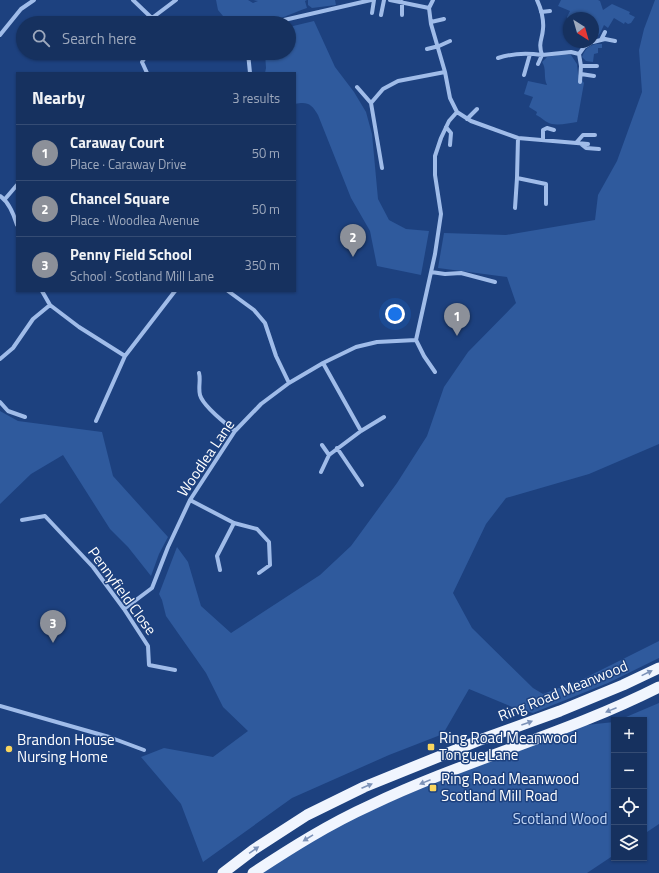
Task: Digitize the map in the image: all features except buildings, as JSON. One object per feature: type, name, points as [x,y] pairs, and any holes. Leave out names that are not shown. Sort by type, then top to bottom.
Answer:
[{"type":"highway","name":"Ring Road Meanwood","points":[[223,873],[253,850],[307,815],[364,786],[624,685],[659,668]]},
{"type":"highway","points":[[253,873],[318,832],[371,804],[625,704],[659,687]]},
{"type":"street","points":[[0,35],[21,9],[34,0]]},
{"type":"street","points":[[133,0],[150,16]]},
{"type":"street","points":[[155,16],[176,0]]},
{"type":"street","points":[[296,17],[372,0],[372,14]]},
{"type":"street","points":[[381,15],[384,0]]},
{"type":"street","points":[[390,0],[429,8]]},
{"type":"street","points":[[432,0],[429,8],[431,22],[439,46],[450,98],[457,112],[468,119],[518,138],[588,144]]},
{"type":"street","points":[[537,0],[541,12],[543,29],[539,46],[542,55],[538,64]]},
{"type":"street","points":[[402,2],[402,15]]},
{"type":"street","points":[[541,12],[550,11]]},
{"type":"street","points":[[431,22],[444,19]]},
{"type":"street","points":[[601,40],[605,32]]},
{"type":"street","points":[[601,40],[605,39],[615,41]]},
{"type":"street","points":[[427,49],[450,41]]},
{"type":"street","points":[[578,54],[583,48]]},
{"type":"street","points":[[498,58],[510,55],[530,54],[542,55],[571,52],[578,54]]},
{"type":"street","points":[[524,75],[530,54]]},
{"type":"street","points":[[578,54],[581,66],[580,82]]},
{"type":"street","points":[[143,60],[142,62],[147,72]]},
{"type":"street","points":[[249,60],[250,72]]},
{"type":"street","points":[[581,66],[597,66]]},
{"type":"street","points":[[371,103],[383,89],[398,80],[445,72]]},
{"type":"street","points":[[581,74],[594,76]]},
{"type":"street","points":[[357,87],[371,103],[382,168]]},
{"type":"street","points":[[468,119],[477,109]]},
{"type":"street","points":[[435,372],[424,356],[416,340],[435,254],[441,214],[435,175],[435,156],[449,120],[457,112]]},
{"type":"street","points":[[446,127],[451,133],[450,145]]},
{"type":"street","points":[[543,140],[544,130],[546,128],[554,130]]},
{"type":"street","points":[[578,144],[583,135],[595,135]]},
{"type":"street","points":[[515,208],[518,138]]},
{"type":"street","points":[[578,144],[586,148],[599,149]]},
{"type":"street","points":[[517,178],[546,184],[546,204]]},
{"type":"street","points":[[4,199],[16,186]]},
{"type":"street","points":[[0,196],[4,199],[16,220]]},
{"type":"street","points":[[431,272],[445,274],[462,272],[495,282]]},
{"type":"street","points":[[43,292],[50,305],[78,327],[125,356]]},
{"type":"street","points":[[96,421],[125,356],[174,292]]},
{"type":"street","points":[[229,292],[254,310],[265,323],[276,356],[289,383]]},
{"type":"street","points":[[0,359],[13,348],[33,320],[50,305]]},
{"type":"street","name":"Woodlea Lane","points":[[124,610],[152,588],[168,547],[190,500],[235,431],[260,404],[289,383],[356,346],[377,342],[416,340]]},
{"type":"street","points":[[323,363],[361,431]]},
{"type":"street","points":[[199,373],[201,380],[199,386],[200,395],[218,418],[235,431]]},
{"type":"street","points":[[0,402],[8,411],[24,417]]},
{"type":"street","points":[[321,472],[329,455],[337,448],[384,417]]},
{"type":"street","points":[[322,445],[329,455]]},
{"type":"street","points":[[337,448],[362,485]]},
{"type":"street","points":[[190,500],[234,523],[257,529],[269,542],[270,565],[259,573]]},
{"type":"street","name":"Pennyfield Close","points":[[22,520],[45,516],[93,567],[124,610],[148,646],[148,665],[176,670]]},
{"type":"street","points":[[220,570],[217,556],[234,523]]},
{"type":"street","points":[[0,706],[109,737],[144,750]]},
{"type":"green space","points":[[216,0],[248,0],[253,3],[258,1],[253,0],[307,0],[305,1],[307,8],[286,16],[223,16],[218,10]]},
{"type":"green space","points":[[308,0],[335,0],[336,5],[312,8],[308,5]]},
{"type":"green space","points":[[561,0],[598,0],[600,1],[603,10],[612,4],[630,12],[629,14],[635,17],[631,23],[628,24],[625,22],[624,24],[614,18],[608,28],[604,25],[599,35],[599,12],[570,12],[558,6]]},
{"type":"green space","points":[[655,0],[659,0],[659,444],[589,474],[506,498],[486,524],[453,593],[472,628],[533,688],[543,694],[583,679],[659,641],[659,658],[608,683],[533,713],[517,709],[469,689],[443,734],[389,755],[292,798],[203,862],[181,804],[141,757],[164,748],[213,757],[248,731],[223,707],[206,673],[166,616],[159,594],[177,547],[188,562],[201,606],[231,633],[320,575],[351,546],[397,483],[427,436],[444,387],[468,352],[516,303],[507,277],[438,268],[444,233],[506,235],[595,220],[598,195],[617,161],[642,92],[639,50],[644,29]]},
{"type":"green space","points":[[314,21],[335,67],[354,92],[366,112],[372,134],[378,199],[389,220],[406,229],[429,231],[421,275],[377,266],[370,231],[351,198],[318,115],[314,108],[309,104],[296,104],[296,72],[265,72],[265,60],[296,60],[296,25]]},
{"type":"green space","points":[[599,44],[602,44],[602,48],[599,48]]},
{"type":"green space","points":[[587,48],[598,48],[598,53],[594,54],[593,62],[586,61],[582,57]]},
{"type":"green space","points":[[563,54],[571,55],[577,64],[578,74],[584,83],[577,122],[554,124],[547,122],[536,115],[537,112],[529,107],[533,97],[524,94],[528,81],[547,85],[542,62],[547,57]]},
{"type":"green space","points":[[0,411],[18,421],[102,432],[113,476],[168,537],[159,554],[151,576],[128,547],[110,529],[63,455],[31,474],[0,504]]},
{"type":"green space","name":"Scotland Wood","points":[[659,703],[659,824],[647,832],[647,717],[626,717]]},
{"type":"green space","points":[[611,722],[611,857],[587,873],[253,873],[318,832],[568,727]]},
{"type":"place","name":"Chancel Square","points":[[353,257]]},
{"type":"place","name":"Caraway Court","points":[[457,336]]},
{"type":"place","name":"Penny Field School","points":[[53,643]]},
{"type":"place","name":"Ring Road Meanwood Tongue Lane","points":[[431,747]]},
{"type":"place","name":"Brandon House Nursing Home","points":[[9,749]]},
{"type":"place","name":"Ring Road Meanwood Scotland Mill Road","points":[[433,788]]}]
